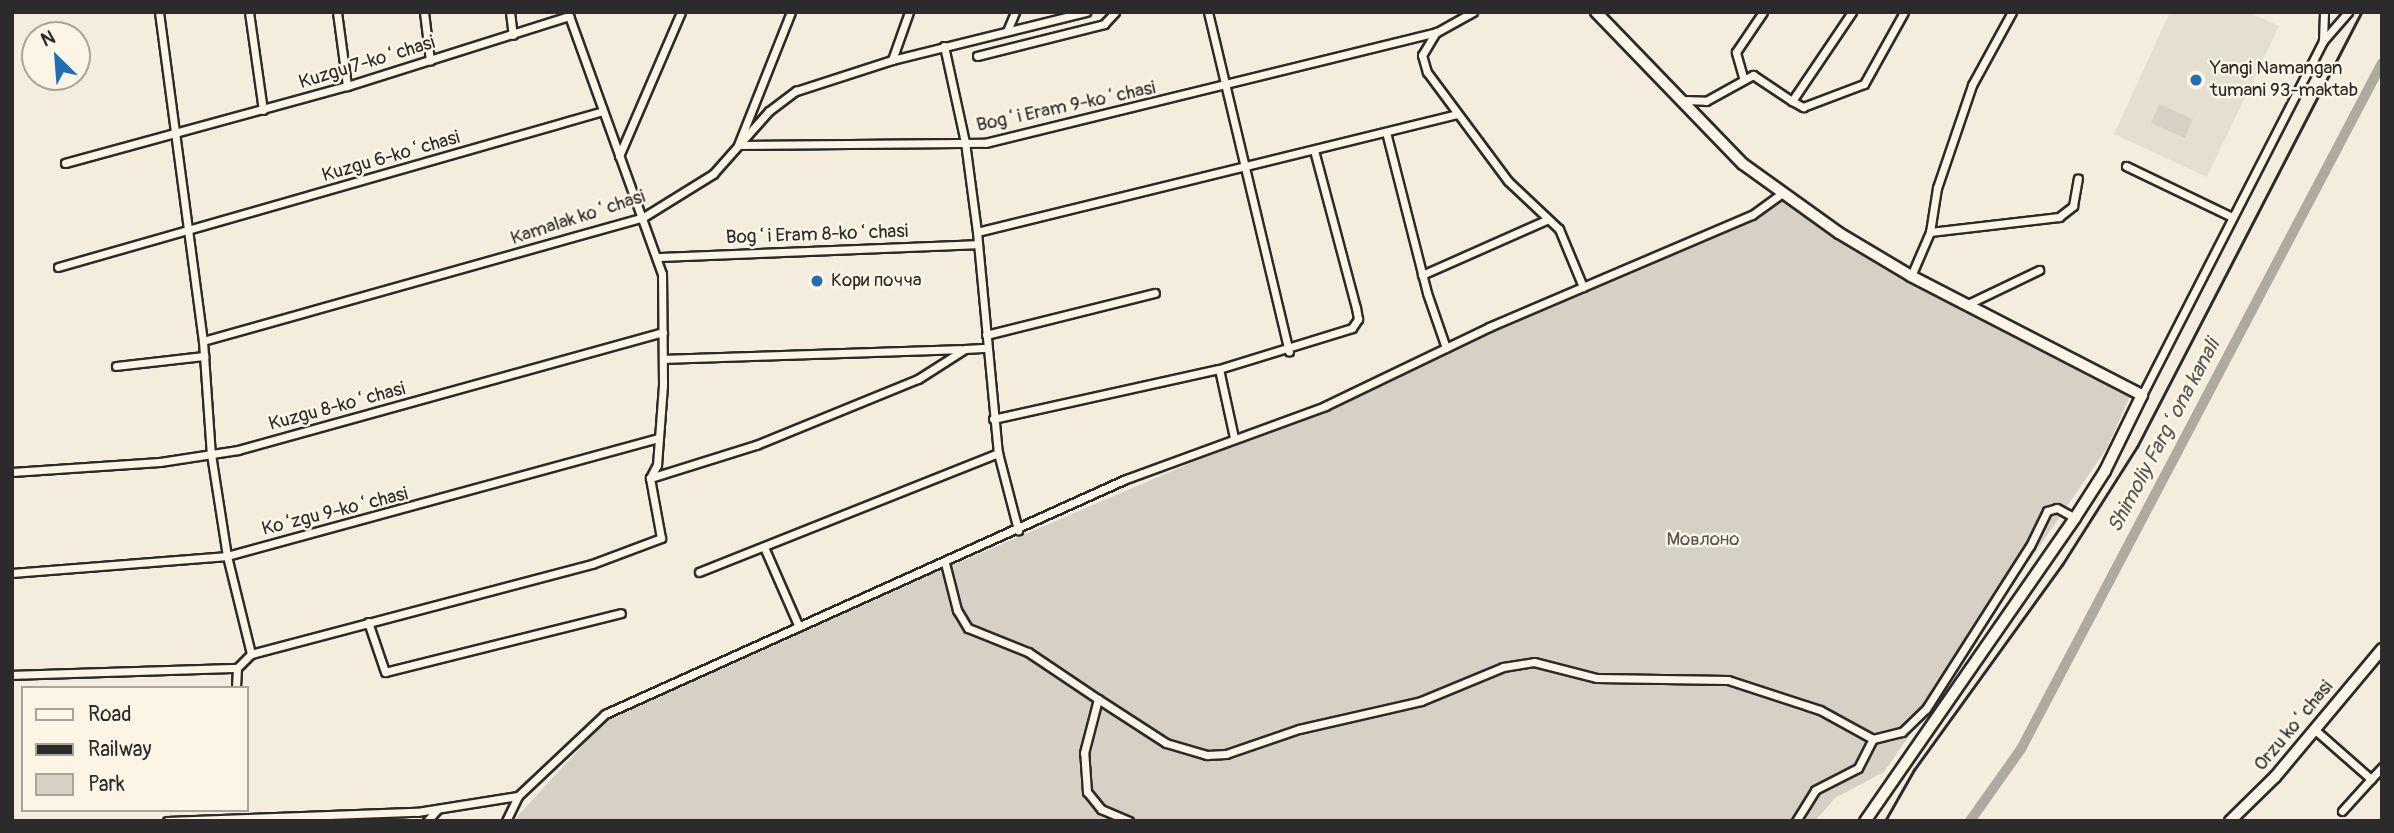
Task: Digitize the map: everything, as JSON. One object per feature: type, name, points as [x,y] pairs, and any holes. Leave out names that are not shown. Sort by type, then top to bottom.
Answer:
[{"type":"street","points":[[159,12],[173,136],[204,356],[211,454],[227,556],[251,654]]},
{"type":"street","points":[[249,12],[263,110]]},
{"type":"street","points":[[337,12],[347,86]]},
{"type":"street","points":[[424,12],[430,61]]},
{"type":"street","points":[[510,12],[513,35]]},
{"type":"street","points":[[619,156],[681,12]]},
{"type":"street","points":[[734,154],[791,12]]},
{"type":"street","points":[[892,60],[909,12]]},
{"type":"street","points":[[1007,31],[1015,12]]},
{"type":"street","name":"Kamalak koʻchasi","points":[[202,341],[642,218],[693,190],[734,154],[782,99],[816,83],[944,46],[1086,12]]},
{"type":"street","points":[[977,56],[1104,24],[1115,12]]},
{"type":"street","points":[[1208,12],[1223,87],[1289,351]]},
{"type":"street","name":"Bogʻi Eram 9-koʻchasi","points":[[1018,530],[998,453],[993,419],[977,232],[965,142],[985,143],[1223,87],[1437,32],[1473,12]]},
{"type":"street","points":[[1596,12],[1676,99],[1743,164],[1839,233],[1910,276],[2142,394]]},
{"type":"street","points":[[1743,77],[1736,52],[1763,12]]},
{"type":"street","points":[[1792,101],[1852,12]]},
{"type":"street","points":[[1676,99],[1706,101],[1743,77],[1758,76],[1803,107],[1864,83],[1904,12]]},
{"type":"street","points":[[1910,276],[1930,232],[1937,188],[1972,85],[2012,12]]},
{"type":"street","points":[[2323,41],[2324,12]]},
{"type":"street","points":[[1866,821],[1936,713],[2075,518],[2105,471],[2323,41],[2348,12]]},
{"type":"street","points":[[236,686],[237,668],[251,654],[649,546],[661,538],[650,478],[657,465],[664,359],[662,274],[570,14]]},
{"type":"street","name":"Kuzgu 7-koʻchasi","points":[[65,163],[173,136],[347,86],[513,35],[570,14]]},
{"type":"street","points":[[1437,32],[1425,47],[1423,63],[1456,114],[1508,181],[1563,236],[1583,287]]},
{"type":"street","points":[[742,145],[965,142],[944,46]]},
{"type":"street","name":"Kuzgu 6-koʻchasi","points":[[58,267],[187,234],[603,111]]},
{"type":"street","points":[[977,232],[1456,114]]},
{"type":"street","points":[[1386,132],[1422,275],[1446,348]]},
{"type":"street","points":[[993,419],[1219,369],[1289,351],[1346,331],[1358,319],[1314,150]]},
{"type":"street","points":[[2126,166],[2232,217]]},
{"type":"street","points":[[1930,232],[2059,217],[2073,206],[2078,178]]},
{"type":"street","points":[[506,821],[518,796],[605,714],[945,563],[1126,479],[1325,406],[1446,348],[1752,215],[1784,192]]},
{"type":"street","points":[[1422,275],[1546,220]]},
{"type":"street","name":"Bogʻi Eram 8-koʻchasi","points":[[657,257],[978,244]]},
{"type":"street","points":[[1968,304],[2039,270]]},
{"type":"street","points":[[986,335],[1155,293]]},
{"type":"street","name":"Kuzgu 8-koʻchasi","points":[[12,472],[211,454],[406,405],[663,332]]},
{"type":"street","points":[[664,359],[987,348]]},
{"type":"street","points":[[650,478],[756,445],[895,389],[932,372],[965,349]]},
{"type":"street","points":[[117,366],[204,356]]},
{"type":"street","points":[[1219,369],[1234,438]]},
{"type":"street","name":"Koʻzgu 9-koʻchasi","points":[[12,573],[227,556],[658,438]]},
{"type":"street","points":[[699,572],[998,453]]},
{"type":"street","points":[[945,563],[957,610],[968,628],[1028,652],[1166,743],[1207,755],[1226,754],[1289,732],[1420,701],[1503,667],[1535,662],[1597,678],[1728,680],[1820,710],[1873,739],[1902,732],[1920,716],[2030,547],[2047,510],[2057,508],[2075,518]]},
{"type":"street","points":[[764,547],[799,627]]},
{"type":"street","points":[[368,622],[385,672],[621,612]]},
{"type":"street","name":"Orzu koʻchasi","points":[[2230,821],[2257,797],[2382,649]]},
{"type":"street","points":[[12,675],[237,668]]},
{"type":"street","points":[[1098,699],[1084,753],[1087,792],[1101,809],[1129,821]]},
{"type":"street","points":[[2314,729],[2371,779]]},
{"type":"street","points":[[1796,821],[1815,790],[1858,768],[1873,739]]},
{"type":"street","points":[[2342,811],[2382,767]]},
{"type":"street","points":[[167,821],[225,816],[437,810],[518,796]]},
{"type":"street","points":[[427,821],[437,810]]},
{"type":"shaded area","name":"Yangi Namangan tumani 93-maktab","points":[[2170,12],[2248,12],[2279,26],[2207,177],[2114,134]]},
{"type":"green space","points":[[2159,104],[2193,119],[2185,138],[2151,123]]},
{"type":"green space","name":"Мовлоно","points":[[1784,198],[2132,392],[2107,448],[1884,772],[1835,798],[1815,821],[513,821],[604,722],[941,570],[1387,379],[1466,336]]},
{"type":"waterway","name":"Shimoliy Fargʻona kanali","points":[[1970,821],[2021,749],[2382,63]]},
{"type":"railway","points":[[1885,821],[1914,770],[2062,565],[2137,447],[2362,12]]},
{"type":"place","name":"Yangi Namangan tumani 93-maktab","points":[[2196,80]]},
{"type":"place","name":"Кори почча","points":[[817,281]]}]
